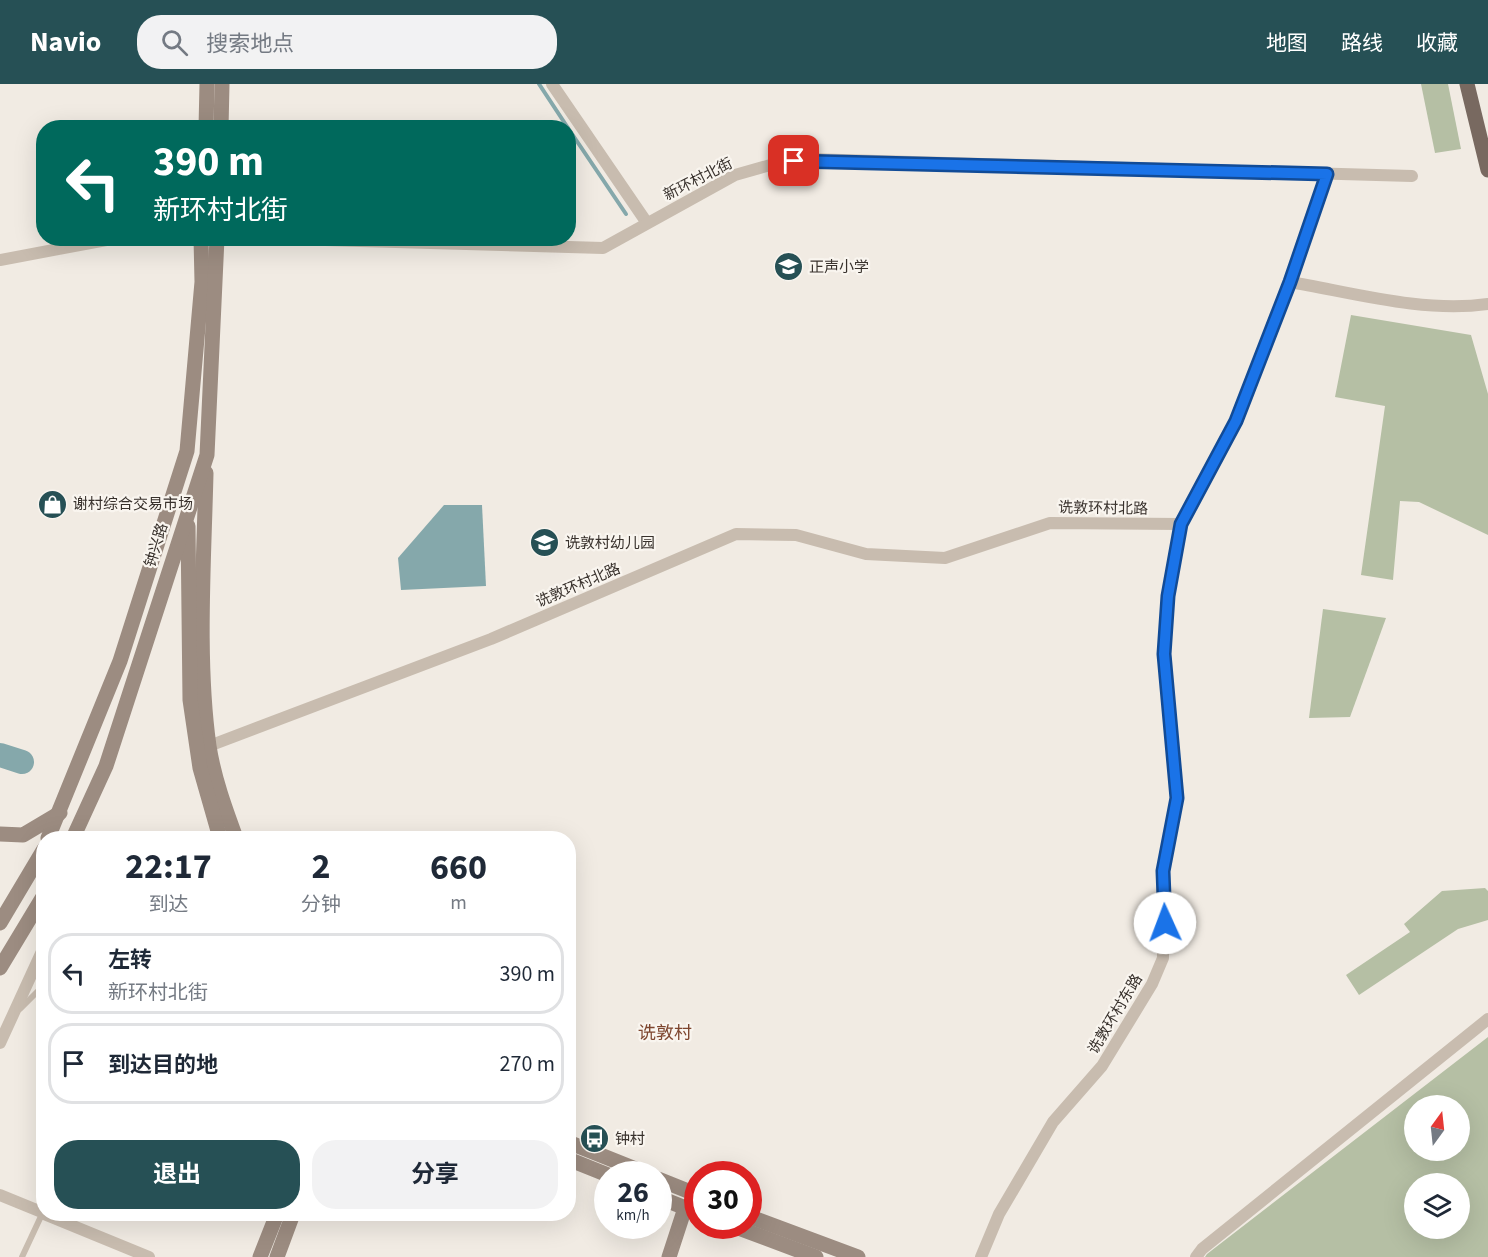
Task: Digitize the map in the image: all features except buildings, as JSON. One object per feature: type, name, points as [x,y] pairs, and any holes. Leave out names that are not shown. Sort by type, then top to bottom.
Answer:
[{"type":"main road","points":[[206,120],[207,84]]},
{"type":"main road","points":[[221,120],[222,84]]},
{"type":"main road","points":[[1467,84],[1488,170]]},
{"type":"main road","name":"钟兴路","points":[[51,831],[120,662],[187,451],[202,282],[201,246]]},
{"type":"main road","name":"钟兴路","points":[[76,831],[106,766],[207,455],[217,246]]},
{"type":"main road","points":[[187,451],[190,700],[200,768],[218,831]]},
{"type":"main road","points":[[207,455],[204,656],[209,746],[217,782],[234,831]]},
{"type":"main road","points":[[150,564],[204,577]]},
{"type":"main road","points":[[0,834],[23,835],[60,813]]},
{"type":"main road","points":[[0,923],[36,862]]},
{"type":"main road","points":[[0,968],[36,908]]},
{"type":"main road","points":[[576,1145],[616,1161]]},
{"type":"main road","points":[[576,1162],[594,1169]]},
{"type":"main road","points":[[260,1257],[274,1221]]},
{"type":"main road","points":[[277,1257],[290,1221]]},
{"type":"main road","points":[[762,1221],[858,1257]]},
{"type":"main road","points":[[669,1257],[684,1225]]},
{"type":"main road","points":[[762,1237],[816,1257]]},
{"type":"street","points":[[552,84],[647,223]]},
{"type":"street","name":"新环村北街","points":[[533,246],[603,248],[735,175],[781,162],[807,159],[1412,176]]},
{"type":"street","name":"诜敦环村东路","points":[[981,1257],[999,1215],[1053,1122],[1102,1066],[1152,984],[1163,958],[1163,871],[1177,798],[1164,654],[1168,596],[1181,524],[1236,421],[1290,282],[1327,174]]},
{"type":"street","points":[[0,260],[74,246]]},
{"type":"street","points":[[1290,282],[1423,304],[1463,307],[1488,304]]},
{"type":"street","name":"诜敦环村北路","points":[[209,746],[491,639],[736,534],[796,535],[866,554],[945,558],[1050,523],[1181,524]]},
{"type":"street","points":[[0,1043],[36,964]]},
{"type":"street","points":[[1196,1257],[1202,1249],[1488,1019]]},
{"type":"street","points":[[0,1195],[36,1210]]},
{"type":"street","points":[[63,1221],[149,1257]]},
{"type":"lane","points":[[11,1018],[36,994]]},
{"type":"lane","points":[[22,1257],[40,1221]]},
{"type":"green space","points":[[1421,84],[1448,84],[1461,149],[1435,153]]},
{"type":"green space","points":[[1351,315],[1471,335],[1488,394],[1488,535],[1419,502],[1400,501],[1393,580],[1361,575],[1385,406],[1335,397]]},
{"type":"green space","points":[[1323,609],[1386,618],[1350,717],[1309,718]]},
{"type":"green space","points":[[1485,888],[1488,891],[1488,920],[1458,929],[1359,995],[1346,975],[1410,932],[1404,924],[1442,891]]},
{"type":"green space","points":[[1488,1037],[1488,1257],[1205,1257],[1404,1102],[1404,1161],[1470,1161],[1470,1095],[1413,1095]]},
{"type":"water","points":[[444,505],[482,505],[486,586],[401,590],[398,558]]},
{"type":"waterway","points":[[539,84],[563,120]]},
{"type":"waterway","points":[[576,140],[626,214]]},
{"type":"waterway","points":[[0,755],[22,762]]},
{"type":"place","name":"正声小学","points":[[788,267]]},
{"type":"place","name":"谢村综合交易市场","points":[[52,504]]},
{"type":"place","name":"诜敦村幼儿园","points":[[544,543]]},
{"type":"place","name":"钟村","points":[[594,1139]]},
{"type":"district","name":"诜敦村","points":[[665,1033]]},
{"type":"route","points":[[794,161],[807,159],[1327,174],[1290,282],[1236,421],[1181,524],[1168,596],[1164,654],[1177,798],[1163,871],[1165,923]]}]
